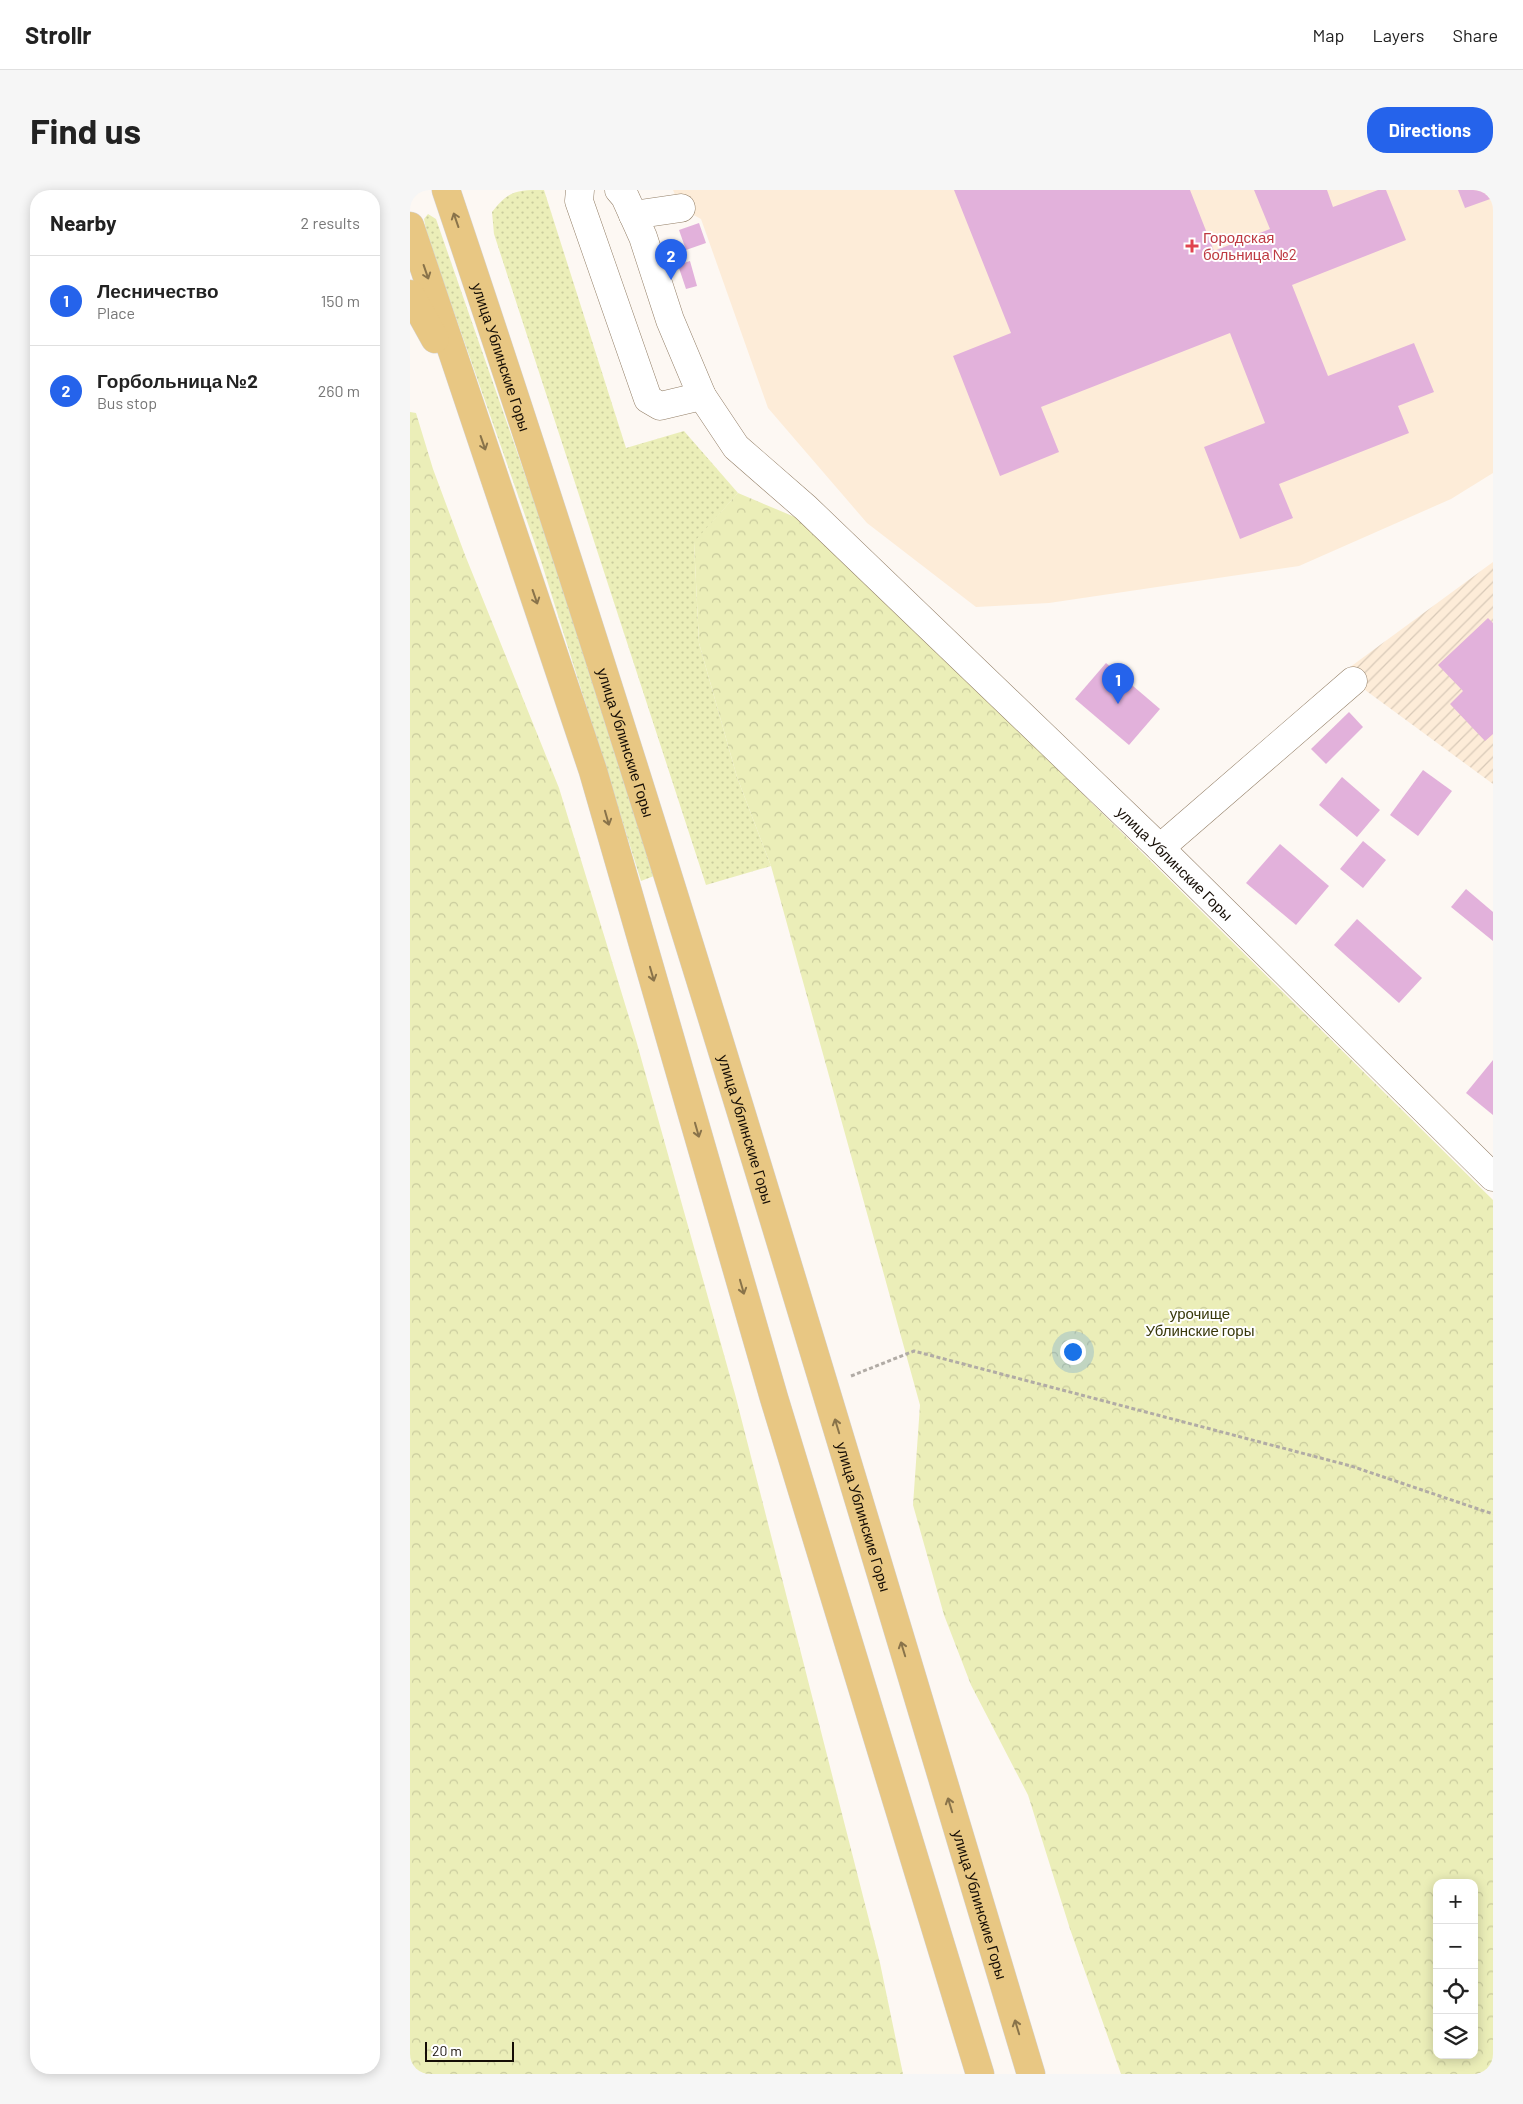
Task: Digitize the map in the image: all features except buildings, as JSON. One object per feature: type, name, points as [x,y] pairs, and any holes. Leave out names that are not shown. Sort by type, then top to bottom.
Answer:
[{"type":"main road","name":"улица Ублинские Горы","points":[[446,190],[539,465],[825,1387],[1031,2074]]},
{"type":"main road","points":[[410,226],[593,771],[774,1398],[980,2074]]},
{"type":"main road","points":[[410,294],[470,404]]},
{"type":"street","points":[[580,190],[579,201],[648,400],[660,406],[702,396]]},
{"type":"street","name":"улица Ублинские Горы","points":[[619,190],[625,197],[643,237],[670,320],[702,396],[736,446],[852,553],[1160,848],[1493,1177]]},
{"type":"street","points":[[633,215],[681,208]]},
{"type":"street","points":[[1160,848],[1353,682]]},
{"type":"path","points":[[825,1387],[914,1351],[1351,1466],[1493,1514]]},
{"type":"shaded area","points":[[673,190],[1493,190],[1493,473],[1451,499],[1299,566],[1049,603],[976,607],[867,523],[768,408],[701,219],[681,208]]},
{"type":"shaded area","points":[[1493,562],[1493,784],[1342,673]]},
{"type":"green space","points":[[544,190],[626,448],[684,431],[738,493],[694,543],[699,643],[737,777],[771,866],[706,885],[494,234],[492,212],[504,199],[520,191]]},
{"type":"green space","points":[[428,214],[436,219],[554,558],[654,876],[641,881],[541,561],[427,235],[424,219]]},
{"type":"green space","points":[[410,412],[416,413],[433,469],[465,555],[559,788],[636,1040],[735,1394],[880,1963],[903,2074],[410,2074]]},
{"type":"green space","name":"урочище Ублинские горы","points":[[738,493],[809,523],[1493,1200],[1493,2074],[1121,2074],[1070,1929],[1028,1795],[971,1685],[944,1615],[913,1505],[920,1405],[771,866],[737,777],[699,643],[694,542]]},
{"type":"place","name":"Городская больница №2","points":[[1192,246]]},
{"type":"place","name":"Горбольница №2","points":[[671,280]]},
{"type":"place","name":"Лесничество","points":[[1118,704]]}]
